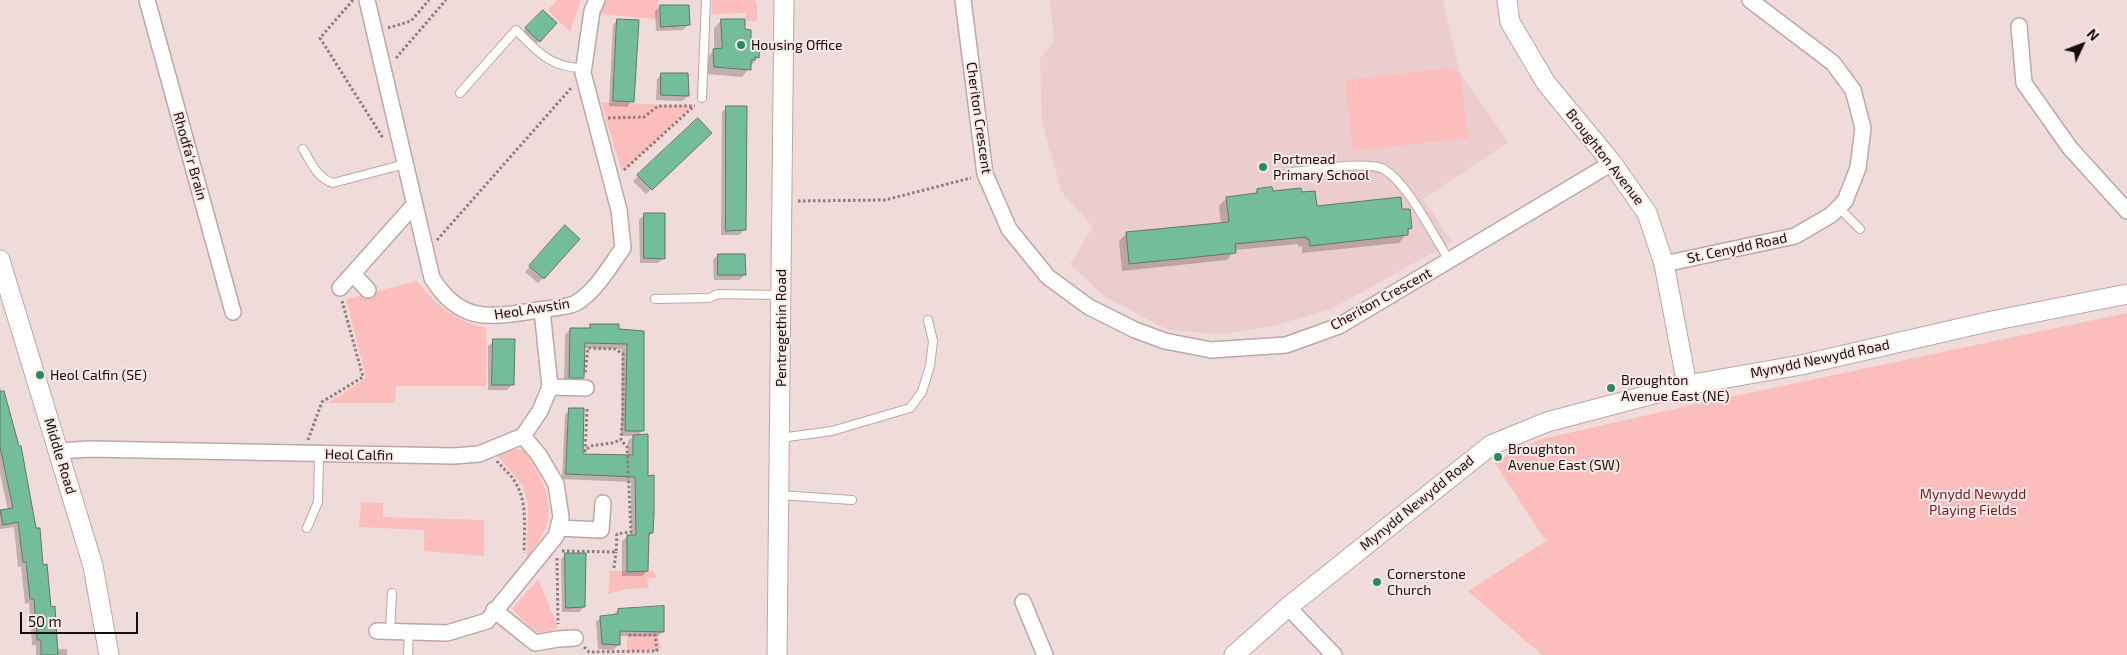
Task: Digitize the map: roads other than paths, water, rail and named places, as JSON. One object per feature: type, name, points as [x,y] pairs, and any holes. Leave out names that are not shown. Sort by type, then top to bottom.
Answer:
[{"type":"street","name":"Rhodfa'r Brain","points":[[147,0],[233,312]]},
{"type":"street","name":"Heol Awstin","points":[[367,0],[432,278],[443,295],[464,311],[487,316],[575,304],[595,287],[623,248],[620,210],[584,71],[592,11],[597,0]]},
{"type":"street","name":"Pentregethin Road","points":[[777,655],[784,0]]},
{"type":"street","name":"Cheriton Crescent","points":[[963,0],[985,174],[1009,229],[1048,277],[1089,307],[1135,330],[1164,341],[1211,350],[1286,345],[1339,326],[1612,162]]},
{"type":"street","name":"Broughton Avenue","points":[[1507,0],[1510,22],[1546,83],[1612,162],[1647,213],[1664,264],[1687,385]]},
{"type":"street","name":"St. Cenydd Road","points":[[1664,264],[1795,236],[1831,214],[1845,201],[1858,168],[1863,128],[1852,90],[1833,62],[1750,0]]},
{"type":"street","points":[[2018,26],[2024,83],[2070,148],[2127,211]]},
{"type":"street","points":[[340,288],[414,205]]},
{"type":"street","name":"Middle Road","points":[[0,260],[93,566],[109,655]]},
{"type":"street","points":[[353,274],[368,290]]},
{"type":"street","name":"Mynydd Newydd Road","points":[[1234,655],[1288,607],[1491,445],[1547,422],[1687,385],[1801,365],[1988,322],[2127,294]]},
{"type":"street","points":[[384,631],[446,633],[487,621],[556,536],[561,517],[556,484],[538,455],[523,436],[540,411],[550,387],[542,310]]},
{"type":"street","points":[[550,387],[586,382]]},
{"type":"street","name":"Heol Calfin","points":[[58,451],[90,449],[454,456],[490,451],[523,436]]},
{"type":"street","points":[[558,528],[601,530],[603,503]]},
{"type":"street","points":[[1023,602],[1045,655]]},
{"type":"street","points":[[1288,607],[1334,655]]},
{"type":"street","points":[[494,610],[535,643],[558,638],[575,638]]},
{"type":"lane","points":[[702,98],[706,0]]},
{"type":"lane","points":[[460,93],[516,30],[549,61],[584,71]]},
{"type":"lane","points":[[303,149],[316,170],[326,181],[333,183],[405,164]]},
{"type":"lane","points":[[1293,172],[1360,166],[1380,168],[1389,172],[1406,190],[1449,260]]},
{"type":"lane","points":[[1838,207],[1860,229]]},
{"type":"lane","points":[[655,299],[709,298],[718,294],[781,295]]},
{"type":"lane","points":[[780,438],[832,431],[910,408],[922,392],[930,366],[933,341],[928,320]]},
{"type":"lane","points":[[307,528],[318,502],[313,454]]},
{"type":"lane","points":[[779,495],[852,500]]},
{"type":"lane","points":[[384,631],[392,593]]},
{"type":"lane","points":[[408,655],[409,632]]},
{"type":"place","name":"Housing Office","points":[[741,45]]},
{"type":"place","name":"Portmead Primary School","points":[[1263,167]]},
{"type":"place","name":"Heol Calfin (SE)","points":[[40,375]]},
{"type":"place","name":"Broughton Avenue East (NE)","points":[[1611,388]]},
{"type":"place","name":"Broughton Avenue East (SW)","points":[[1498,457]]},
{"type":"place","name":"Cornerstone Church","points":[[1377,582]]},
{"type":"park label","name":"Mynydd Newydd Playing Fields","points":[[1973,502]]}]
